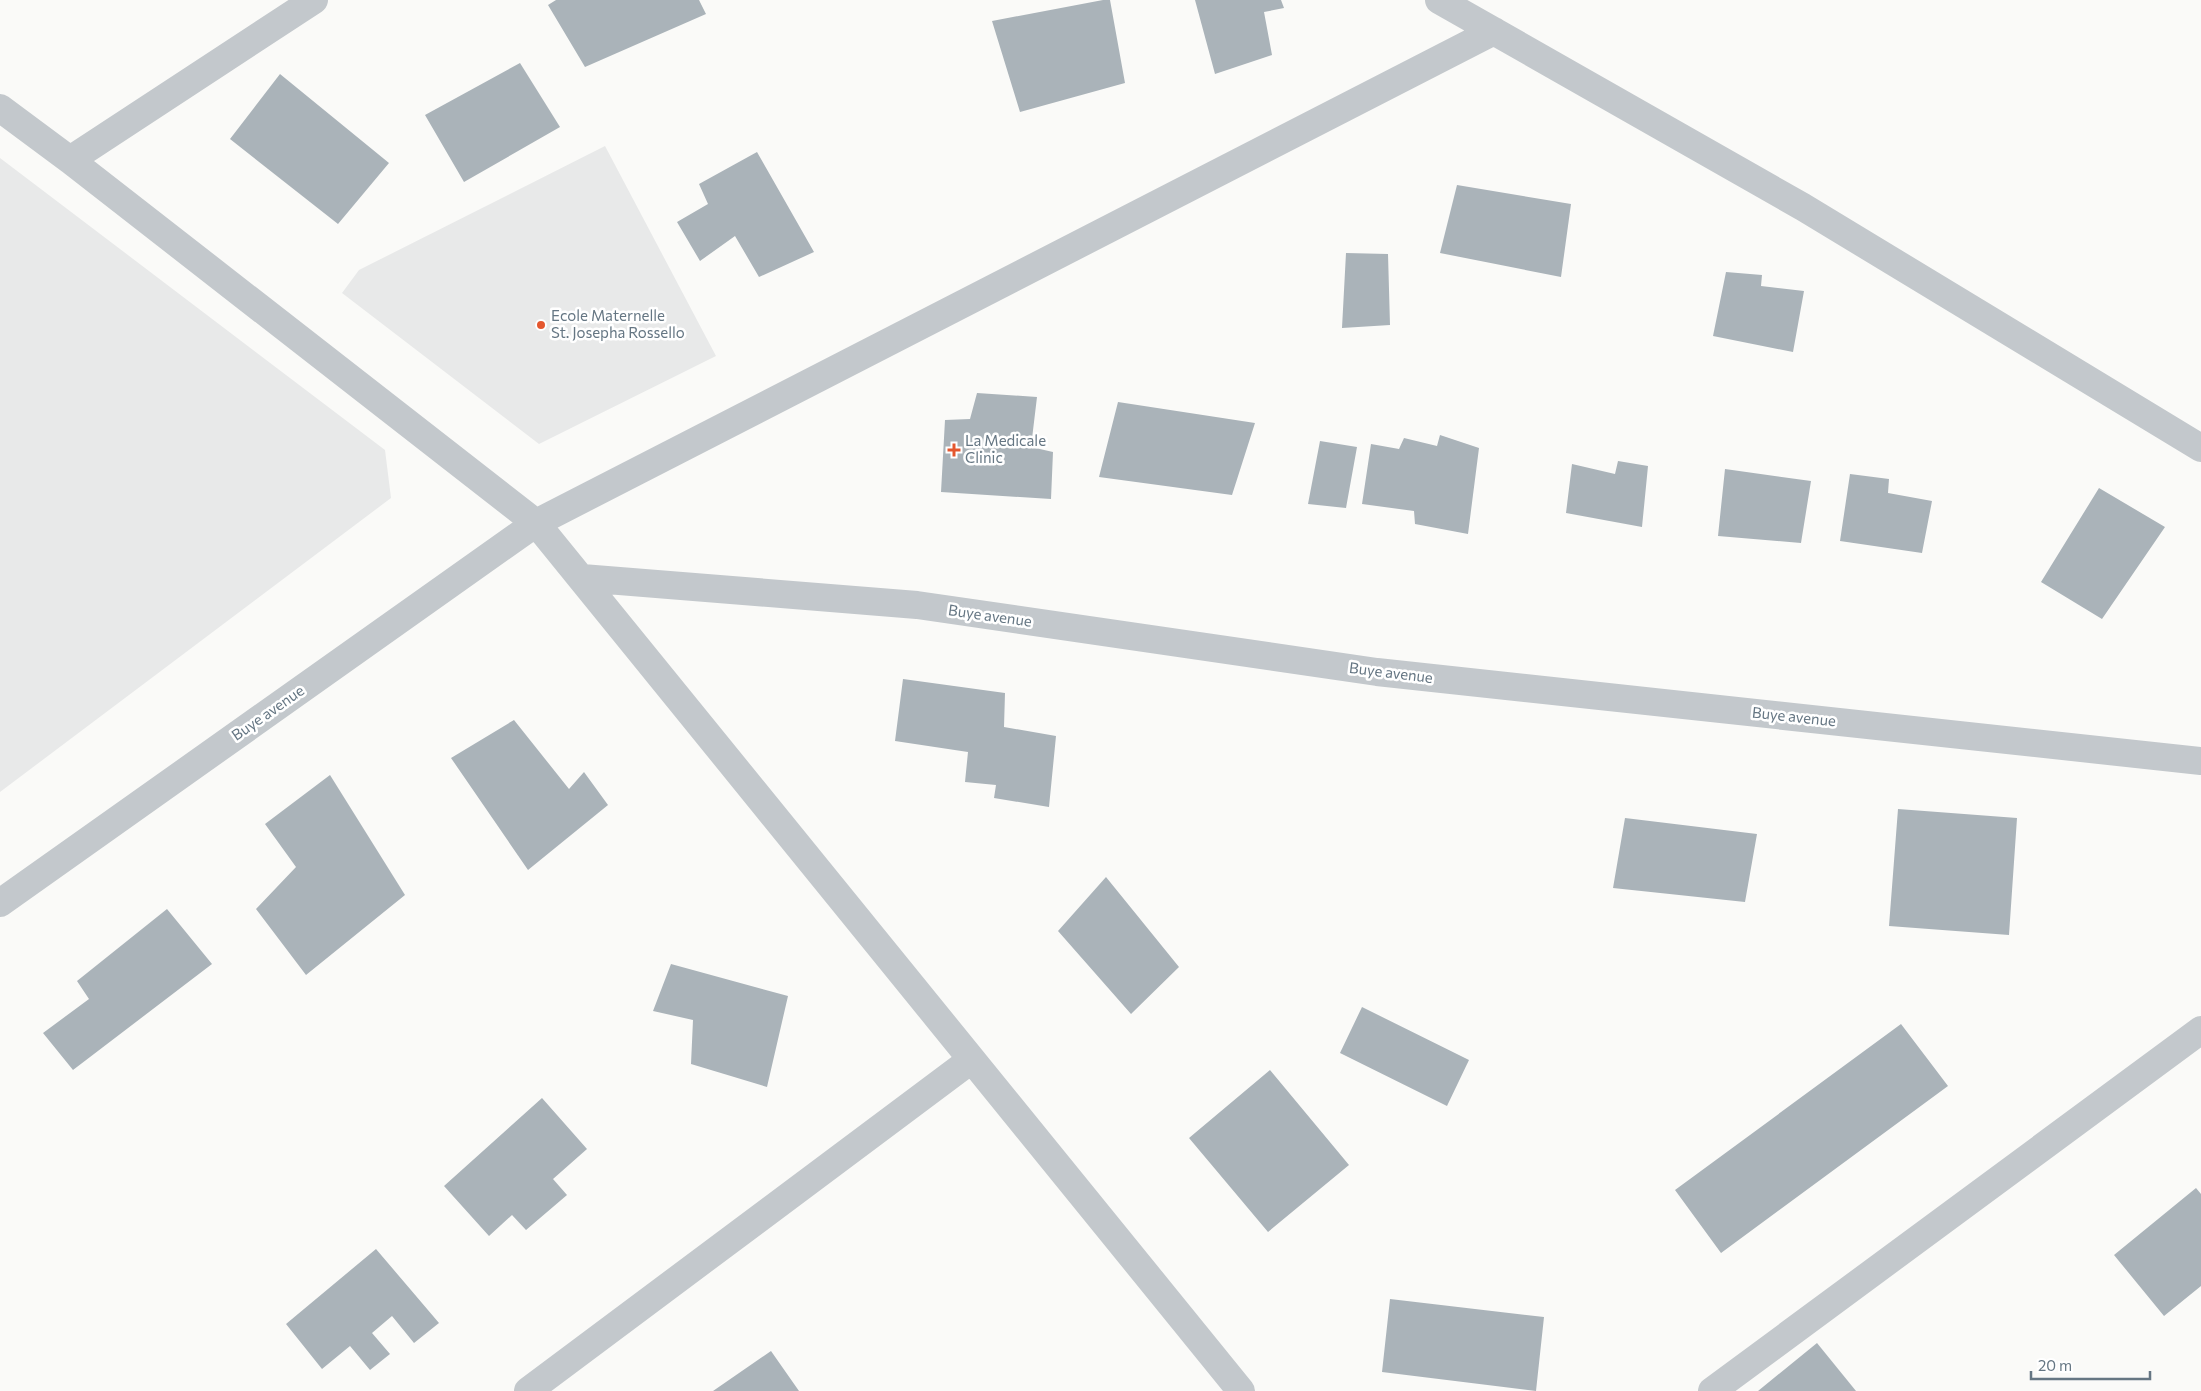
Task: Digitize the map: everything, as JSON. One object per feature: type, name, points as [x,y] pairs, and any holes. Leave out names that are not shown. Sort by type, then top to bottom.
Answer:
[{"type":"street","points":[[70,160],[314,0]]},
{"type":"street","points":[[1439,0],[1803,207],[2201,448]]},
{"type":"street","name":"Buye avenue","points":[[0,904],[536,523],[1494,31]]},
{"type":"street","points":[[0,108],[70,160],[536,523],[1240,1391]]},
{"type":"street","name":"Buye avenue","points":[[582,578],[917,605],[1377,672],[2201,761]]},
{"type":"street","points":[[1712,1391],[2201,1030]]},
{"type":"street","points":[[528,1391],[971,1060]]},
{"type":"shaded area","name":"Ecole Maternelle St. Josepha Rossello","points":[[605,146],[716,356],[539,444],[342,293],[359,270]]},
{"type":"shaded area","points":[[0,158],[385,450],[391,498],[0,792]]},
{"type":"building","points":[[556,0],[699,0],[706,14],[585,67],[548,5]]},
{"type":"building","points":[[1110,0],[1125,83],[1020,112],[992,21]]},
{"type":"building","points":[[1195,0],[1281,0],[1284,8],[1264,12],[1272,55],[1215,74]]},
{"type":"building","points":[[520,63],[560,127],[464,182],[425,115]]},
{"type":"building","points":[[280,74],[389,163],[338,224],[230,139]]},
{"type":"building","points":[[757,152],[814,252],[759,277],[735,236],[700,261],[677,222],[708,204],[699,184]]},
{"type":"building","points":[[1457,185],[1571,204],[1561,277],[1440,253]]},
{"type":"building","points":[[1346,253],[1388,254],[1390,325],[1342,328]]},
{"type":"building","points":[[1726,272],[1762,275],[1761,286],[1804,291],[1793,352],[1713,336]]},
{"type":"building","points":[[977,393],[1037,397],[1031,447],[1053,452],[1051,499],[941,492],[945,420],[970,419]]},
{"type":"building","points":[[1118,402],[1255,423],[1232,495],[1099,477]]},
{"type":"building","points":[[1440,435],[1479,448],[1468,534],[1415,524],[1414,511],[1362,504],[1371,444],[1399,449],[1404,438],[1437,446]]},
{"type":"building","points":[[1320,441],[1357,447],[1346,508],[1308,504]]},
{"type":"building","points":[[1618,461],[1648,466],[1642,527],[1566,513],[1572,464],[1615,474]]},
{"type":"building","points":[[1725,469],[1811,481],[1801,543],[1718,536]]},
{"type":"building","points":[[1850,474],[1889,479],[1888,493],[1932,501],[1922,553],[1840,541]]},
{"type":"building","points":[[2099,488],[2165,527],[2102,619],[2041,582]]},
{"type":"building","points":[[903,679],[1005,693],[1004,727],[1056,736],[1049,807],[994,798],[996,785],[965,782],[968,752],[895,741]]},
{"type":"building","points":[[514,720],[569,789],[584,772],[608,805],[528,870],[451,758]]},
{"type":"building","points":[[330,775],[405,895],[306,975],[256,909],[296,867],[265,824]]},
{"type":"building","points":[[1898,809],[2017,818],[2009,935],[1889,926]]},
{"type":"building","points":[[1625,818],[1757,834],[1745,902],[1613,888]]},
{"type":"building","points":[[1106,877],[1179,967],[1131,1014],[1058,931]]},
{"type":"building","points":[[167,909],[212,964],[73,1070],[43,1033],[89,999],[77,981]]},
{"type":"building","points":[[671,964],[788,996],[767,1087],[691,1064],[693,1020],[653,1011]]},
{"type":"building","points":[[1362,1007],[1469,1060],[1447,1106],[1340,1053]]},
{"type":"building","points":[[1901,1024],[1948,1086],[1721,1253],[1675,1190]]},
{"type":"building","points":[[1270,1070],[1349,1165],[1268,1232],[1189,1138]]},
{"type":"building","points":[[542,1098],[587,1149],[553,1179],[567,1195],[526,1230],[512,1215],[489,1236],[444,1186]]},
{"type":"building","points":[[2196,1188],[2201,1194],[2201,1286],[2164,1316],[2114,1255]]},
{"type":"building","points":[[376,1249],[439,1323],[414,1343],[392,1316],[372,1333],[390,1354],[370,1370],[350,1346],[322,1369],[286,1324]]},
{"type":"building","points":[[1390,1299],[1544,1317],[1536,1391],[1382,1372]]},
{"type":"building","points":[[1817,1343],[1856,1391],[1758,1391]]},
{"type":"building","points":[[771,1351],[799,1391],[713,1391]]},
{"type":"place","name":"Ecole Maternelle St. Josepha Rossello","points":[[541,325]]},
{"type":"place","name":"La Medicale Clinic","points":[[954,450]]}]
